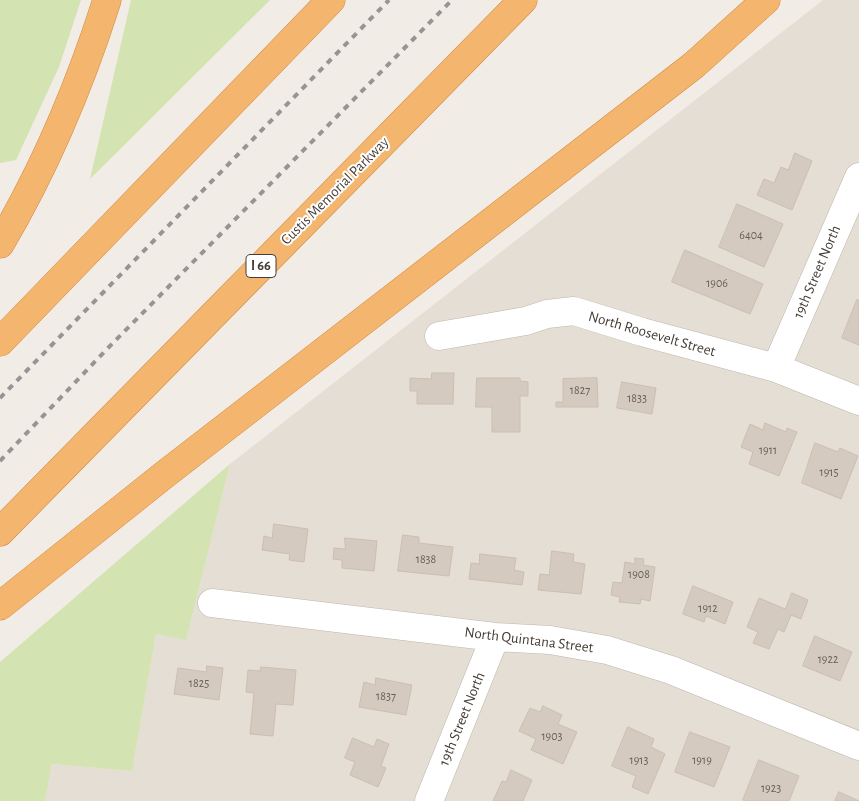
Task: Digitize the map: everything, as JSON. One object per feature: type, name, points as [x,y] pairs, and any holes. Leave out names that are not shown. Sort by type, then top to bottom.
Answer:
[{"type":"highway","points":[[0,244],[36,176],[68,109],[107,0]]},
{"type":"highway","points":[[0,342],[331,0]]},
{"type":"highway","name":"Custis Memorial Parkway","points":[[0,532],[522,0]]},
{"type":"highway","points":[[0,606],[164,475],[694,64],[766,0]]},
{"type":"highway","points":[[742,22],[778,0]]},
{"type":"street","name":"19th Street North","points":[[776,368],[859,177]]},
{"type":"street","name":"North Roosevelt Street","points":[[438,336],[526,321],[548,314],[574,312],[776,368],[859,401]]},
{"type":"street","name":"North Quintana Street","points":[[212,603],[589,646],[640,659],[670,670],[859,746]]},
{"type":"street","name":"19th Street North","points":[[429,801],[495,636]]},
{"type":"shaded area","points":[[823,0],[859,0],[859,801],[45,801],[52,764],[132,771],[156,634],[186,639],[230,464]]},
{"type":"green space","points":[[0,0],[81,0],[59,67],[16,160],[0,163]]},
{"type":"green space","points":[[131,0],[270,0],[90,179]]},
{"type":"green space","points":[[230,464],[186,640],[156,634],[132,771],[52,764],[45,801],[0,801],[0,662]]},
{"type":"building","points":[[795,153],[812,161],[792,210],[757,195],[764,179],[774,183],[781,167],[788,170]]},
{"type":"building","points":[[737,204],[783,224],[764,267],[719,247]]},
{"type":"building","points":[[685,250],[763,284],[750,314],[672,282]]},
{"type":"building","points":[[857,300],[859,300],[859,345],[842,338]]},
{"type":"building","points":[[432,373],[454,373],[453,404],[417,404],[417,391],[410,391],[410,378],[431,379]]},
{"type":"building","points":[[477,378],[520,378],[520,381],[528,382],[528,396],[520,396],[520,432],[492,432],[492,407],[476,407]]},
{"type":"building","points":[[597,378],[598,407],[556,407],[556,402],[563,402],[563,379]]},
{"type":"building","points":[[622,382],[656,388],[652,414],[617,408]]},
{"type":"building","points":[[765,423],[786,432],[787,428],[797,432],[779,476],[749,464],[753,452],[741,447],[750,424],[763,430]]},
{"type":"building","points":[[815,443],[838,452],[840,448],[858,456],[841,499],[802,483]]},
{"type":"building","points":[[274,524],[308,529],[304,562],[289,560],[290,554],[262,550],[264,536],[272,538]]},
{"type":"building","points":[[403,535],[419,537],[419,543],[453,547],[449,576],[398,571]]},
{"type":"building","points":[[345,538],[377,541],[374,571],[342,568],[342,560],[333,559],[334,548],[345,549]]},
{"type":"building","points":[[552,551],[574,554],[573,562],[585,564],[581,594],[538,590],[540,574],[549,575]]},
{"type":"building","points":[[480,554],[516,558],[514,570],[524,572],[522,585],[469,579],[471,563],[479,564]]},
{"type":"building","points":[[635,558],[644,559],[643,565],[655,567],[650,601],[641,599],[640,604],[619,602],[620,597],[611,595],[613,582],[622,583],[625,562],[635,564]]},
{"type":"building","points":[[693,586],[733,602],[725,624],[706,616],[704,622],[683,614]]},
{"type":"building","points":[[792,593],[808,600],[801,619],[791,615],[784,632],[778,629],[769,649],[753,643],[758,632],[747,627],[759,598],[785,609]]},
{"type":"building","points":[[815,636],[852,652],[840,681],[803,666]]},
{"type":"building","points":[[207,666],[223,668],[219,700],[174,694],[178,668],[206,672]]},
{"type":"building","points":[[261,667],[296,670],[293,705],[276,704],[273,736],[250,734],[254,693],[246,692],[248,670],[260,671]]},
{"type":"building","points":[[376,678],[412,685],[406,715],[359,707],[364,682],[375,685]]},
{"type":"building","points":[[543,706],[562,715],[558,724],[577,732],[563,764],[531,750],[536,739],[519,731],[530,708],[540,712]]},
{"type":"building","points":[[628,727],[654,739],[651,747],[665,754],[648,794],[632,787],[636,776],[612,766]]},
{"type":"building","points":[[690,732],[730,747],[714,787],[675,772]]},
{"type":"building","points":[[353,738],[374,747],[377,739],[389,744],[381,766],[386,768],[378,787],[350,775],[355,762],[345,758]]},
{"type":"building","points":[[759,760],[799,776],[789,801],[743,800]]},
{"type":"building","points":[[511,770],[532,780],[523,801],[493,801],[502,781],[506,782]]},
{"type":"building","points":[[839,792],[859,801],[835,801]]},
{"type":"railway","points":[[0,398],[389,0]]},
{"type":"railway","points":[[0,461],[108,348],[452,0]]}]
